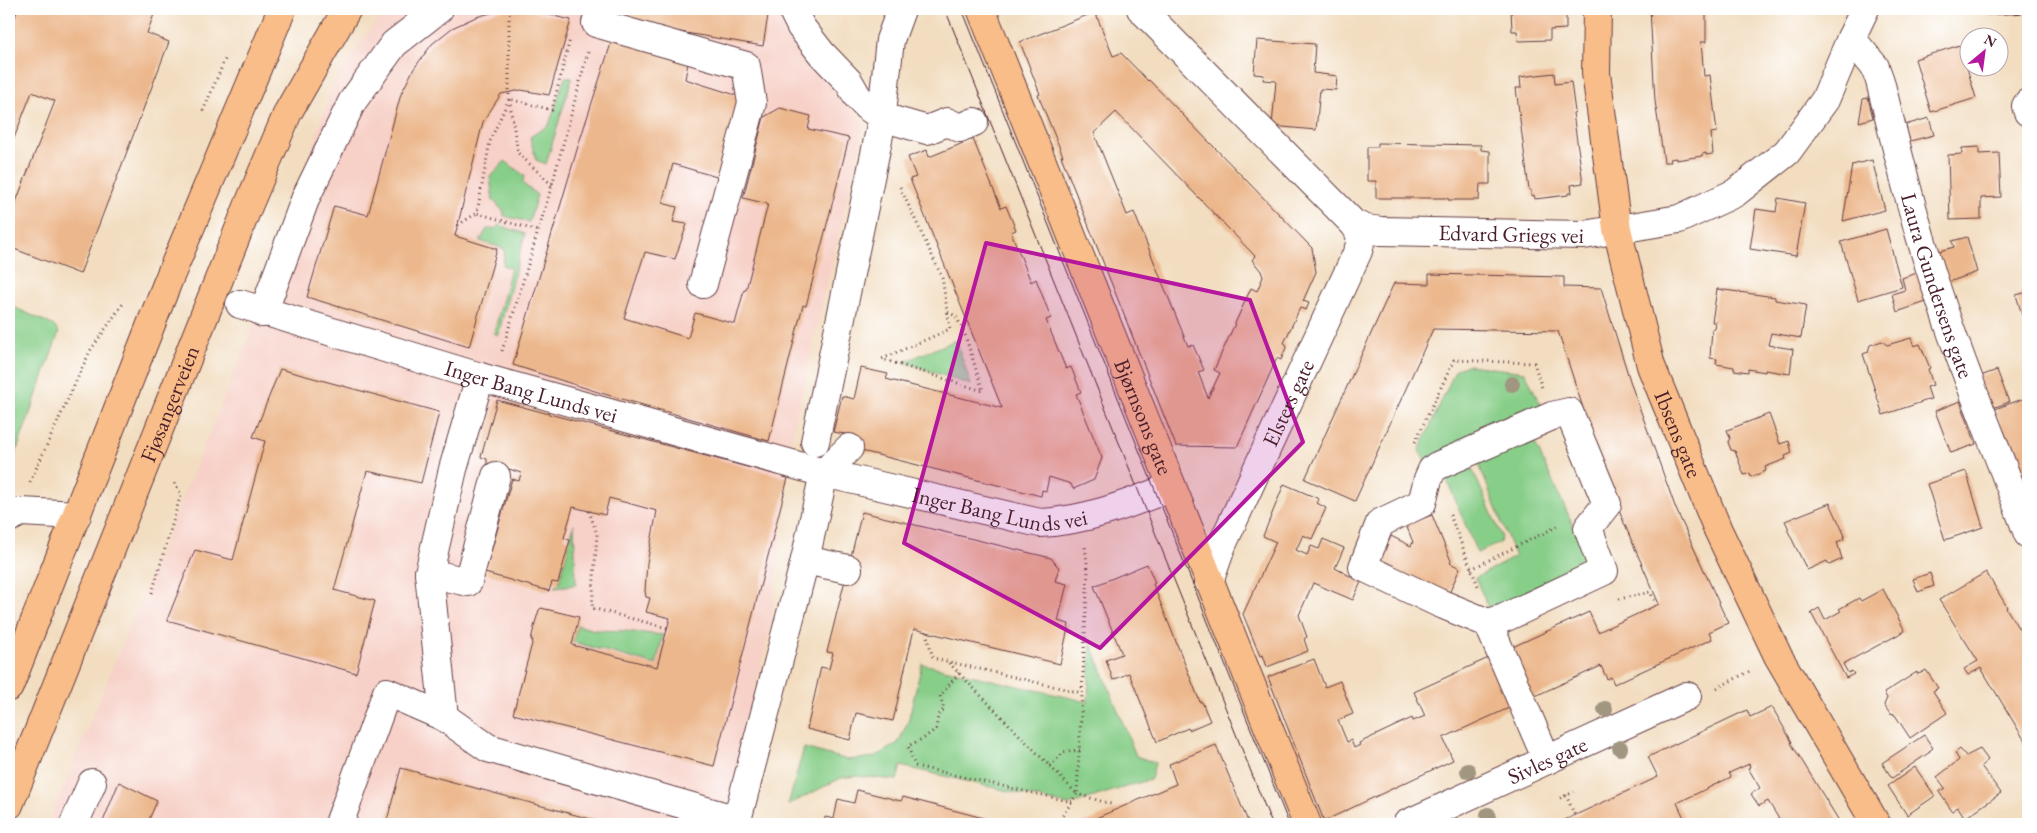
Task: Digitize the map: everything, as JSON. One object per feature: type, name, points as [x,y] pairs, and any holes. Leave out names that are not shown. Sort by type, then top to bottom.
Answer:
[{"type":"main road","name":"Fjøsangerveien","points":[[9,687],[196,210],[282,9]]},
{"type":"main road","name":"Fjøsangerveien","points":[[9,805],[252,195],[288,112],[347,9]]},
{"type":"main road","name":"Bjørnsons gate","points":[[981,9],[1307,824]]},
{"type":"main road","name":"Ibsens gate","points":[[1598,9],[1596,73],[1617,229],[1651,366],[1718,530],[1778,656],[1876,824]]},
{"type":"street","name":"Inger Bang Lunds vei","points":[[439,9],[394,44],[352,102],[252,309],[480,377],[824,473],[1040,523],[1080,519],[1171,487]]},
{"type":"street","points":[[792,9],[801,27],[822,54],[849,82],[857,96],[882,117],[927,130],[947,122],[960,128],[974,122]]},
{"type":"street","name":"Edvard Griegs vei","points":[[1141,9],[1354,224],[1366,229],[1381,231],[1584,235],[1679,219],[1735,194],[1787,152],[1825,100],[1850,38],[1865,9]]},
{"type":"street","points":[[815,442],[872,172],[882,117],[890,40],[901,10]]},
{"type":"street","points":[[598,16],[746,66],[752,103],[703,284]]},
{"type":"street","name":"Laura Gundersens gate","points":[[1850,38],[1874,67],[1880,81],[1920,237],[1939,298],[1996,454],[2028,534]]},
{"type":"street","points":[[2028,104],[2026,106],[2028,112]]},
{"type":"street","name":"Elsters gate","points":[[1209,582],[1218,553],[1358,250],[1361,234],[1354,224]]},
{"type":"street","points":[[444,716],[429,573],[453,469],[480,377]]},
{"type":"street","points":[[1569,412],[1607,504],[1588,528],[1604,571],[1504,618],[1490,622],[1439,603],[1363,567],[1380,523],[1422,504],[1432,470],[1437,466],[1552,416],[1569,412]]},
{"type":"street","points":[[339,824],[386,692],[444,716],[488,748],[737,822],[805,560],[824,473],[849,448]]},
{"type":"street","points":[[429,573],[468,582],[496,476]]},
{"type":"street","points":[[15,515],[77,515]]},
{"type":"street","points":[[805,560],[848,569]]},
{"type":"street","points":[[1490,622],[1547,760]]},
{"type":"street","name":"Sivles gate","points":[[1407,824],[1687,696]]},
{"type":"street","points":[[74,824],[92,783]]},
{"type":"path","points":[[509,9],[509,99],[518,153],[552,185]]},
{"type":"path","points":[[500,358],[552,185],[598,16]]},
{"type":"path","points":[[509,99],[552,110],[572,34]]},
{"type":"path","points":[[201,116],[227,53]]},
{"type":"path","points":[[458,225],[477,213],[490,142],[509,99]]},
{"type":"path","points":[[872,172],[899,186],[942,277],[947,312],[950,329],[882,359],[983,391],[965,335],[956,316],[947,312]]},
{"type":"path","points":[[477,213],[538,231]]},
{"type":"path","points":[[15,515],[90,351],[123,304],[127,295]]},
{"type":"path","points":[[1432,470],[1418,464],[1414,446],[1454,360],[1534,363],[1552,416]]},
{"type":"path","points":[[152,593],[181,494],[171,479]]},
{"type":"path","points":[[590,511],[597,534],[592,608],[667,628]]},
{"type":"path","points":[[1450,515],[1490,622]]},
{"type":"path","points":[[1057,824],[1077,794],[1088,571],[1080,519]]},
{"type":"path","points":[[1471,569],[1560,524]]},
{"type":"path","points":[[1618,599],[1650,592],[1656,603]]},
{"type":"path","points":[[926,632],[934,658],[1082,693]]},
{"type":"path","points":[[948,662],[1077,794],[1114,805]]},
{"type":"path","points":[[1716,689],[1749,671]]},
{"type":"path","points":[[959,673],[940,696],[944,709],[938,716],[936,729],[908,746],[915,766],[1072,802]]},
{"type":"path","points":[[1050,766],[1064,752],[1080,750]]},
{"type":"path","points":[[1560,798],[1574,792]]},
{"type":"path","points":[[1566,795],[1575,816]]},
{"type":"highlighted area","points":[[986,243],[1250,300],[1303,442],[1100,648],[904,543]]},
{"type":"shaded area","points":[[384,9],[793,9],[864,124],[790,444],[771,625],[723,824],[48,824],[253,327],[333,85]]},
{"type":"green space","points":[[565,77],[572,78],[546,164],[536,160],[530,137],[549,125]]},
{"type":"green space","points":[[505,161],[525,176],[522,183],[537,195],[529,222],[504,216],[504,212],[493,200],[490,177]]},
{"type":"green space","points":[[499,225],[525,234],[498,335],[494,333],[511,268],[503,265],[505,249],[480,241],[487,229],[495,229]]},
{"type":"green space","points":[[9,305],[53,325],[59,332],[9,472]]},
{"type":"green space","points":[[956,340],[971,385],[904,362]]},
{"type":"green space","points":[[1469,365],[1525,372],[1545,414],[1426,461],[1419,451],[1456,369]]},
{"type":"green space","points":[[1531,435],[1574,527],[1584,523],[1600,563],[1492,610],[1487,604],[1475,578],[1515,557],[1475,454]]},
{"type":"green space","points":[[1470,464],[1502,537],[1500,543],[1477,553],[1443,470]]},
{"type":"green space","points":[[574,524],[576,585],[554,587],[559,583]]},
{"type":"green space","points":[[577,625],[594,630],[663,635],[656,665],[573,642]]},
{"type":"green space","points":[[1091,643],[1136,756],[1155,763],[1151,779],[1068,805],[901,766],[897,780],[857,776],[841,778],[788,805],[804,748],[848,760],[875,757],[898,743],[908,722],[922,664],[1088,702]]},
{"type":"building","points":[[18,9],[156,9],[147,33],[169,42],[80,274],[9,247],[9,220],[55,101],[32,92],[9,151],[9,33]]},
{"type":"building","points":[[611,9],[769,9],[763,46],[609,20]]},
{"type":"building","points":[[1511,9],[1566,9],[1566,29],[1550,30],[1550,40],[1518,41],[1517,31],[1512,31]]},
{"type":"building","points":[[1650,9],[1706,9],[1706,42],[1701,42],[1704,76],[1710,75],[1717,132],[1711,133],[1713,154],[1706,155],[1706,153],[1702,154],[1702,156],[1676,160],[1676,158],[1670,159],[1671,162],[1664,162],[1655,101]]},
{"type":"building","points":[[1986,9],[2028,9],[2028,13],[1986,15]]},
{"type":"building","points":[[502,10],[528,10],[571,20],[549,95],[521,90],[501,94],[483,122],[455,236],[497,249],[469,347],[307,297],[334,206],[368,215],[401,94],[413,70],[432,44],[452,28],[476,17]]},
{"type":"building","points":[[1095,12],[1113,56],[1121,53],[1149,80],[1312,248],[1316,272],[1303,301],[1309,303],[1306,310],[1300,308],[1284,343],[1287,345],[1281,360],[1277,358],[1237,447],[1176,446],[1061,156],[1063,156],[1038,95],[1040,94],[1020,42]],"holes":[[[1116,112],[1255,256],[1252,260],[1261,271],[1263,277],[1257,291],[1251,288],[1214,370],[1220,373],[1208,398],[1198,372],[1204,370],[1193,345],[1188,346],[1134,212],[1127,215],[1094,133]]]},
{"type":"building","points":[[614,34],[688,63],[685,79],[745,98],[720,178],[673,164],[662,203],[677,207],[673,222],[687,224],[675,259],[645,252],[624,318],[688,338],[695,313],[735,324],[744,290],[746,290],[768,204],[743,198],[764,117],[780,108],[811,116],[808,129],[849,138],[806,306],[803,305],[769,441],[601,393],[513,365],[579,143]]},
{"type":"building","points":[[1257,40],[1315,44],[1313,73],[1337,76],[1336,90],[1320,89],[1316,130],[1272,126],[1276,81],[1263,80],[1264,75],[1254,74]]},
{"type":"building","points":[[1960,45],[1960,78],[1970,78],[1976,98],[1931,112],[1915,59]]},
{"type":"building","points":[[1554,73],[1555,84],[1571,82],[1575,112],[1573,113],[1583,183],[1571,185],[1572,193],[1568,193],[1568,195],[1535,199],[1534,195],[1531,196],[1531,190],[1529,190],[1516,88],[1521,88],[1520,77]]},
{"type":"building","points":[[1868,98],[1873,118],[1859,122],[1863,99]]},
{"type":"building","points":[[1929,118],[1934,135],[1910,141],[1905,125]]},
{"type":"building","points":[[973,139],[1001,208],[1006,206],[1016,230],[1011,232],[1031,282],[1036,279],[1051,318],[1046,320],[1066,369],[1071,367],[1081,392],[1076,394],[1102,458],[1094,480],[1073,489],[1071,484],[1049,477],[1046,491],[1042,490],[1041,496],[842,446],[845,434],[833,432],[842,396],[854,399],[861,368],[888,374],[886,379],[1002,408],[910,179],[916,177],[908,157],[927,150],[929,157]]},
{"type":"building","points":[[1378,143],[1481,145],[1481,150],[1490,151],[1490,184],[1480,184],[1479,200],[1376,198],[1376,181],[1367,181],[1367,147],[1378,147]]},
{"type":"building","points":[[1979,147],[1979,154],[1999,153],[2001,197],[1981,198],[1981,219],[1950,220],[1948,155],[1962,154],[1962,148]]},
{"type":"building","points":[[1872,160],[1885,210],[1843,221],[1852,165]]},
{"type":"building","points":[[1778,198],[1805,203],[1796,256],[1750,249],[1756,209],[1776,212]]},
{"type":"building","points":[[1886,229],[1902,287],[1858,300],[1841,242]]},
{"type":"building","points":[[1967,237],[1977,272],[1946,283],[1936,252],[1954,247],[1952,241]]},
{"type":"building","points":[[1920,272],[1929,301],[1897,312],[1892,294],[1905,290],[1902,278]]},
{"type":"building","points":[[1429,274],[1564,277],[1564,287],[1601,288],[1632,387],[1676,509],[1728,623],[1709,632],[1712,639],[1614,684],[1611,677],[1607,679],[1601,666],[1443,738],[1453,760],[1324,821],[1268,677],[1314,659],[1325,687],[1340,681],[1353,714],[1338,720],[1347,742],[1351,740],[1354,748],[1360,745],[1359,743],[1412,718],[1413,721],[1425,716],[1414,692],[1589,612],[1598,632],[1659,604],[1624,523],[1598,454],[1558,331],[1433,329],[1355,501],[1305,479],[1394,283],[1429,284]]},
{"type":"building","points":[[1717,289],[1775,297],[1775,300],[1806,305],[1801,338],[1771,333],[1768,345],[1793,349],[1790,374],[1765,370],[1765,372],[1748,369],[1748,372],[1734,370],[1734,367],[1716,364],[1717,359],[1710,358],[1712,329],[1715,329],[1716,322],[1712,322]]},
{"type":"building","points":[[2028,292],[2028,316],[2023,318],[2016,295]]},
{"type":"building","points":[[1911,338],[1914,346],[1920,344],[1930,368],[1928,369],[1933,385],[1927,387],[1931,399],[1883,415],[1863,354],[1868,352],[1870,345],[1882,341],[1887,345]]},
{"type":"building","points":[[280,369],[439,412],[421,483],[367,471],[334,590],[375,601],[356,673],[167,620],[195,550],[233,560],[265,441],[253,437]]},
{"type":"building","points":[[1997,370],[2009,402],[1990,409],[1978,377]]},
{"type":"building","points":[[2028,397],[2028,486],[2024,488],[1995,409]]},
{"type":"building","points":[[497,400],[788,478],[714,766],[513,714],[533,640],[531,640],[535,623],[541,608],[579,617],[572,645],[657,667],[670,618],[646,612],[650,598],[646,597],[645,591],[647,563],[657,511],[609,498],[605,515],[573,507],[564,538],[570,540],[558,583],[552,582],[549,591],[485,573],[512,479],[519,481],[521,473],[509,469],[508,474],[487,468],[487,459],[481,457]]},
{"type":"building","points":[[1960,401],[1976,444],[1951,453],[1935,411]]},
{"type":"building","points":[[1769,414],[1780,444],[1789,441],[1792,453],[1785,456],[1786,459],[1765,467],[1766,471],[1751,477],[1750,473],[1744,475],[1735,451],[1731,450],[1727,430]]},
{"type":"building","points":[[1966,471],[1983,527],[1945,540],[1927,484]]},
{"type":"building","points":[[1284,484],[1319,499],[1317,503],[1326,508],[1312,539],[1303,535],[1296,550],[1307,555],[1311,546],[1319,549],[1323,539],[1344,548],[1335,568],[1361,582],[1353,600],[1313,583],[1299,615],[1307,637],[1304,639],[1308,651],[1267,667],[1263,655],[1260,656],[1243,614],[1276,542],[1263,536]]},
{"type":"building","points":[[1830,503],[1845,536],[1843,536],[1844,539],[1837,542],[1842,559],[1829,565],[1827,561],[1807,570],[1785,521]]},
{"type":"building","points":[[862,512],[1051,558],[1059,568],[1055,581],[1067,584],[1058,621],[1069,624],[1060,664],[914,629],[893,721],[856,713],[850,740],[807,729],[821,667],[829,669],[833,653],[827,652]]},
{"type":"building","points":[[1432,515],[1451,561],[1450,563],[1460,568],[1448,596],[1378,565],[1391,536],[1411,546],[1413,542],[1406,525]]},
{"type":"building","points":[[1147,564],[1155,583],[1153,584],[1200,702],[1202,702],[1210,721],[1189,730],[1188,728],[1157,742],[1129,673],[1113,680],[1106,660],[1122,654],[1094,586]]},
{"type":"building","points":[[1986,572],[2028,644],[2028,746],[1981,668],[1968,675],[1964,669],[1978,661],[1939,600]]},
{"type":"building","points":[[1930,573],[1934,586],[1918,592],[1913,579]]},
{"type":"building","points":[[1883,589],[1905,631],[1843,664],[1848,673],[1852,671],[1854,674],[1846,678],[1811,613],[1819,608],[1825,620],[1841,611],[1839,609],[1859,598],[1861,601]]},
{"type":"building","points":[[1926,670],[1938,688],[1933,691],[1947,713],[1910,738],[1895,715],[1890,714],[1884,705],[1887,698],[1884,693],[1917,672],[1917,674]]},
{"type":"building","points":[[1772,707],[1791,743],[1841,824],[1782,824],[1768,801],[1759,806],[1751,794],[1760,788],[1748,768],[1750,767],[1749,764],[1729,773],[1731,777],[1677,803],[1687,824],[1556,824],[1658,777],[1648,757],[1747,710],[1750,717]]},
{"type":"building","points":[[1924,735],[1933,748],[1892,778],[1882,763]]},
{"type":"building","points":[[1216,745],[1249,824],[1082,824],[1176,784],[1169,764]]},
{"type":"building","points":[[1960,749],[1966,756],[1980,749],[1988,760],[1981,766],[2001,793],[1965,818],[1958,807],[1952,811],[1939,792],[1945,788],[1937,777],[1959,760],[1955,753]]},
{"type":"building","points":[[1915,767],[1935,796],[1907,815],[1888,786]]},
{"type":"building","points":[[401,768],[609,824],[386,824]]},
{"type":"building","points":[[119,782],[157,801],[147,824],[102,824]]},
{"type":"building","points":[[857,790],[901,801],[903,797],[1006,824],[824,824],[825,817],[834,819],[838,799],[854,803]]},
{"type":"tram line","points":[[945,9],[1272,824]]},
{"type":"tram line","points":[[962,9],[1289,824]]}]
